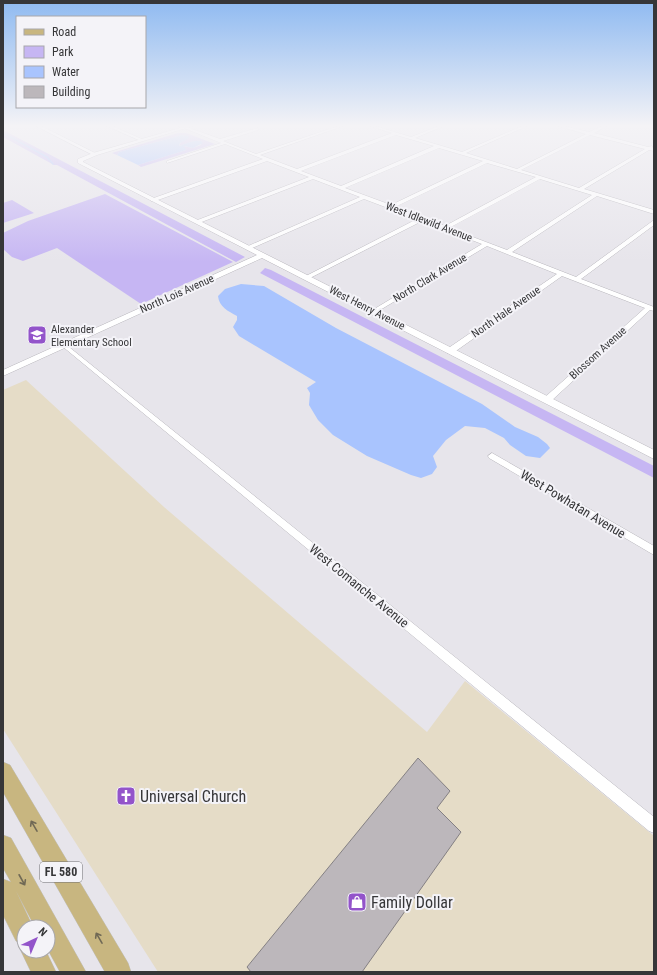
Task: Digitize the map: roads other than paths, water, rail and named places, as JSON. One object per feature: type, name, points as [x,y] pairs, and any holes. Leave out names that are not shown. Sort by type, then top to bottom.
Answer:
[{"type":"main road","name":"FL 580","points":[[3,772],[9,792],[119,972]]},
{"type":"main road","points":[[3,846],[44,919]]},
{"type":"main road","points":[[3,890],[17,919]]},
{"type":"main road","points":[[56,941],[74,972]]},
{"type":"main road","points":[[37,959],[44,972]]},
{"type":"street","name":"West Henry Avenue","points":[[98,172],[654,455]]},
{"type":"street","points":[[153,200],[233,172]]},
{"type":"street","name":"West Idlewild Avenue","points":[[298,172],[651,308]]},
{"type":"street","points":[[341,188],[380,172]]},
{"type":"street","points":[[391,207],[465,172]]},
{"type":"street","points":[[523,172],[653,210]]},
{"type":"street","points":[[580,189],[609,172]]},
{"type":"street","points":[[198,222],[313,177]]},
{"type":"street","points":[[445,228],[540,177]]},
{"type":"street","points":[[508,252],[597,194]]},
{"type":"street","points":[[248,248],[364,197]]},
{"type":"street","points":[[306,278],[422,219]]},
{"type":"street","points":[[577,279],[654,222]]},
{"type":"street","name":"North Clark Avenue","points":[[373,312],[487,244]]},
{"type":"street","name":"North Lois Avenue","points":[[3,373],[263,255]]},
{"type":"street","name":"North Hale Avenue","points":[[450,351],[562,273]]},
{"type":"street","name":"Blossom Avenue","points":[[547,400],[651,308]]},
{"type":"street","name":"West Comanche Avenue","points":[[64,345],[654,826]]},
{"type":"street","name":"West Powhatan Avenue","points":[[492,456],[654,552]]},
{"type":"water","points":[[241,284],[264,286],[336,328],[482,404],[515,427],[538,437],[550,448],[540,458],[526,456],[510,445],[504,438],[485,428],[465,426],[446,440],[433,456],[437,467],[432,474],[421,478],[367,456],[333,435],[318,420],[309,405],[310,393],[307,388],[316,382],[239,336],[233,327],[237,320],[237,316],[222,306],[218,296],[225,289]]},
{"type":"place","name":"Alexander Elementary School","points":[[37,335]]},
{"type":"place","name":"Universal Church","points":[[126,796]]},
{"type":"place","name":"Family Dollar","points":[[357,902]]}]
